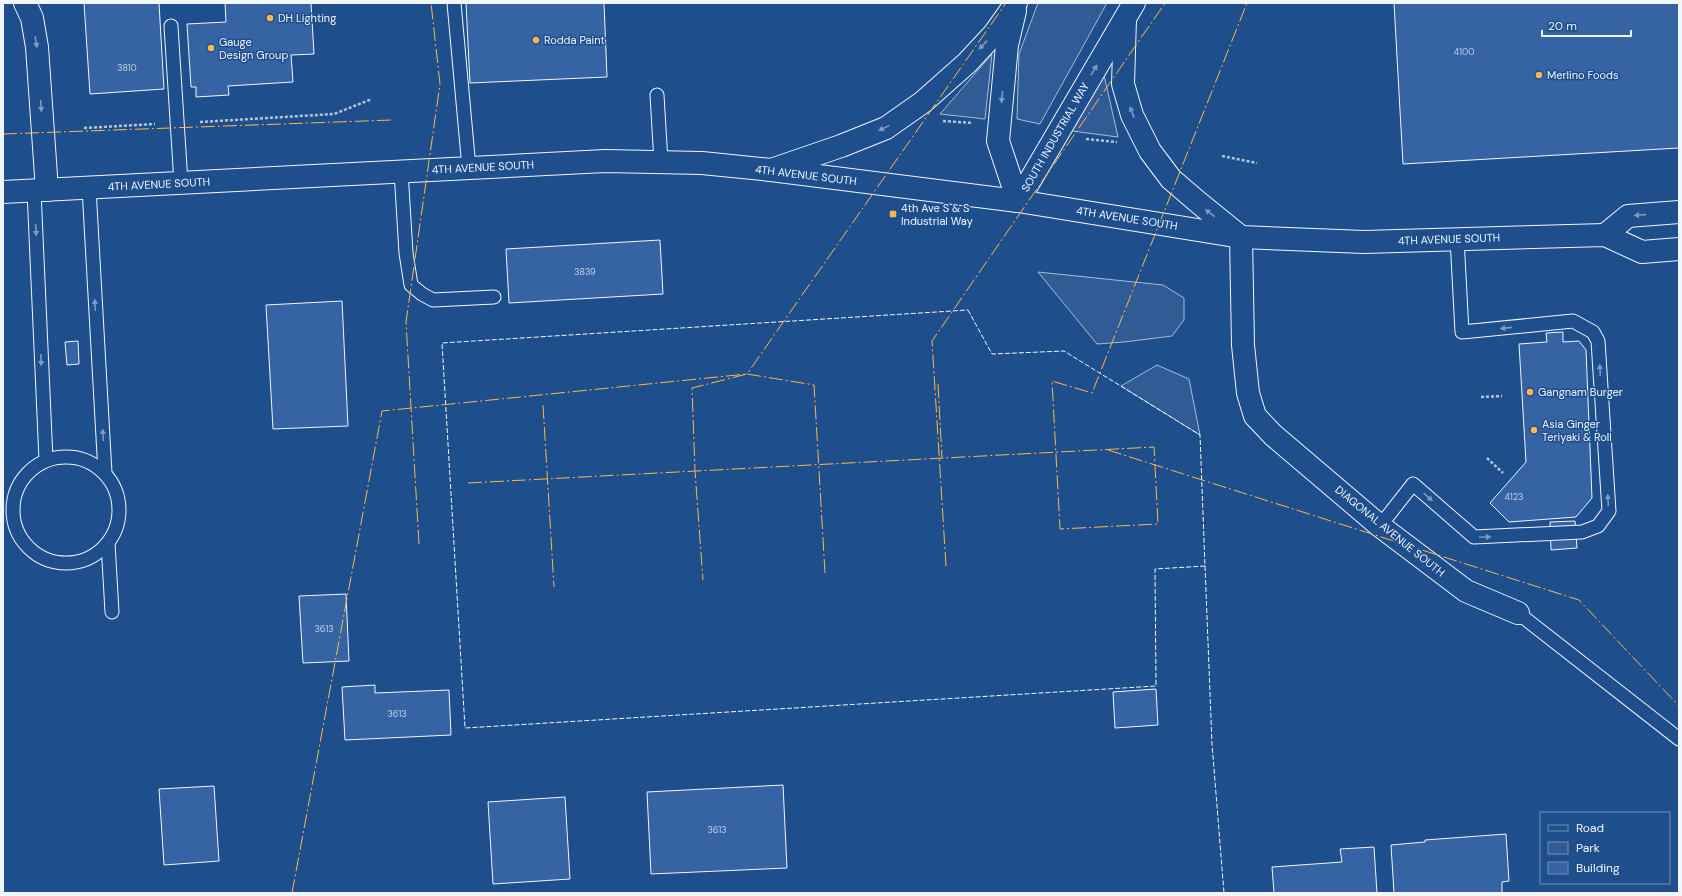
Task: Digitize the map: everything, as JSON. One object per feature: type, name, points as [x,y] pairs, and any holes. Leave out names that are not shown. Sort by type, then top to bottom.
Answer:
[{"type":"main road","points":[[25,3],[32,18],[37,47],[41,191]]},
{"type":"main road","points":[[771,170],[841,146],[886,128],[922,102],[966,63],[994,34],[1016,3]]},
{"type":"main road","name":"SOUTH INDUSTRIAL WAY","points":[[1016,3],[1007,45],[998,141],[1018,201]]},
{"type":"main road","points":[[1130,11],[1123,84],[1132,115],[1150,151],[1171,179],[1241,237]]},
{"type":"main road","name":"SOUTH INDUSTRIAL WAY","points":[[1018,201],[1130,11]]},
{"type":"main road","name":"4TH AVENUE SOUTH","points":[[3,192],[605,161],[702,163],[771,170],[1018,201],[1241,237],[1364,242],[1457,238],[1605,235],[1642,252],[1679,249]]},
{"type":"main road","points":[[1605,235],[1628,216],[1679,212]]},
{"type":"main road","name":"DIAGONAL AVENUE SOUTH","points":[[1241,237],[1243,345],[1248,393],[1255,416],[1273,435],[1380,526],[1466,591],[1518,613]]},
{"type":"lane","points":[[454,3],[469,168]]},
{"type":"lane","points":[[171,26],[181,183]]},
{"type":"lane","points":[[657,95],[661,162]]},
{"type":"lane","points":[[401,172],[406,253],[411,284],[422,294],[433,300],[494,297]]},
{"type":"lane","points":[[89,188],[105,473]]},
{"type":"lane","points":[[41,191],[46,460]]},
{"type":"lane","points":[[1380,526],[1413,484],[1474,537],[1582,532],[1598,526],[1609,511],[1598,341],[1594,332],[1573,322],[1462,332],[1457,238]]},
{"type":"lane","points":[[73,456],[91,462],[105,473],[114,486],[119,500],[119,515],[115,530],[108,543],[94,556],[77,562],[58,563],[40,557],[26,546],[16,530],[12,512],[14,493],[23,476],[37,464],[46,460],[54,457],[73,456]]},
{"type":"lane","points":[[108,543],[112,612]]},
{"type":"lane","name":"DIAGONAL AVENUE SOUTH","points":[[1518,613],[1679,739]]},
{"type":"path","points":[[84,128],[334,114],[372,99]]},
{"type":"path","points":[[940,122],[945,120],[976,124]]},
{"type":"path","points":[[1081,138],[1116,142]]},
{"type":"path","points":[[1222,156],[1257,163]]},
{"type":"path","points":[[1481,397],[1502,396]]},
{"type":"path","points":[[1487,458],[1503,472]]},
{"type":"green space","points":[[1038,3],[1107,3],[1040,124],[1017,119],[1019,54]]},
{"type":"green space","points":[[992,54],[985,119],[940,114]]},
{"type":"green space","points":[[1104,75],[1118,137],[1072,131]]},
{"type":"green space","points":[[1038,272],[1163,285],[1184,298],[1184,320],[1172,336],[1097,344]]},
{"type":"green space","points":[[1157,365],[1189,379],[1200,435],[1121,386]]},
{"type":"building","points":[[84,3],[159,3],[164,89],[90,94]]},
{"type":"building","points":[[225,3],[311,3],[314,54],[291,55],[293,82],[228,86],[229,95],[196,97],[196,87],[191,87],[187,24],[226,22]]},
{"type":"building","name":"Rodda Paint","points":[[466,3],[604,3],[607,77],[470,83]]},
{"type":"building","name":"Merlino Foods","points":[[1394,3],[1679,3],[1679,148],[1403,164]]},
{"type":"building","points":[[660,240],[663,294],[509,303],[506,249]]},
{"type":"building","points":[[342,301],[348,426],[273,429],[266,305]]},
{"type":"building","points":[[1563,332],[1563,342],[1579,341],[1586,350],[1592,498],[1576,517],[1509,522],[1490,503],[1526,462],[1519,344],[1547,342],[1546,333]]},
{"type":"building","points":[[78,341],[79,364],[67,365],[65,342]]},
{"type":"building","points":[[1575,521],[1577,548],[1551,550],[1550,522]]},
{"type":"building","points":[[346,594],[349,661],[303,663],[299,596]]},
{"type":"building","points":[[375,685],[375,693],[449,690],[451,735],[345,740],[342,687]]},
{"type":"building","points":[[1156,689],[1158,725],[1115,728],[1113,692]]},
{"type":"building","points":[[783,785],[787,868],[651,874],[647,792]]},
{"type":"building","points":[[214,786],[219,861],[164,865],[159,789]]},
{"type":"building","points":[[565,797],[570,879],[493,884],[488,802]]},
{"type":"building","points":[[1506,834],[1509,881],[1502,882],[1502,893],[1394,893],[1391,845],[1425,842],[1425,840]]},
{"type":"building","points":[[1374,847],[1377,893],[1274,893],[1272,867],[1342,862],[1340,849]]},
{"type":"fence","points":[[968,310],[992,354],[1064,351],[1200,435],[1205,566],[1155,569],[1156,686],[465,728],[442,343],[968,310]]},
{"type":"fence","points":[[1205,566],[1212,744],[1224,893]]},
{"type":"power","points":[[419,544],[406,322],[440,84],[431,3]]},
{"type":"power","points":[[825,573],[814,385],[747,374],[1006,3]]},
{"type":"power","points":[[946,566],[932,341],[1165,3]]},
{"type":"power","points":[[468,483],[896,460],[982,456],[1068,452],[1154,447],[1158,524],[1060,529],[1052,381],[1092,393],[1247,3]]},
{"type":"power","points":[[3,134],[392,120]]},
{"type":"power","points":[[292,893],[382,411],[747,374],[692,388],[695,471],[703,580]]},
{"type":"power","points":[[938,384],[942,458]]},
{"type":"power","points":[[543,405],[554,587]]},
{"type":"power","points":[[1108,450],[1579,600],[1679,706]]},
{"type":"place","name":"DH Lighting","points":[[270,18]]},
{"type":"place","name":"Rodda Paint","points":[[536,40]]},
{"type":"place","name":"Gauge Design Group","points":[[211,48]]},
{"type":"place","name":"Merlino Foods","points":[[1539,75]]},
{"type":"place","name":"4th Ave S & S Industrial Way","points":[[893,214]]},
{"type":"place","name":"Gangnam Burger","points":[[1530,392]]},
{"type":"place","name":"Asia Ginger Teriyaki & Roll","points":[[1534,430]]}]
